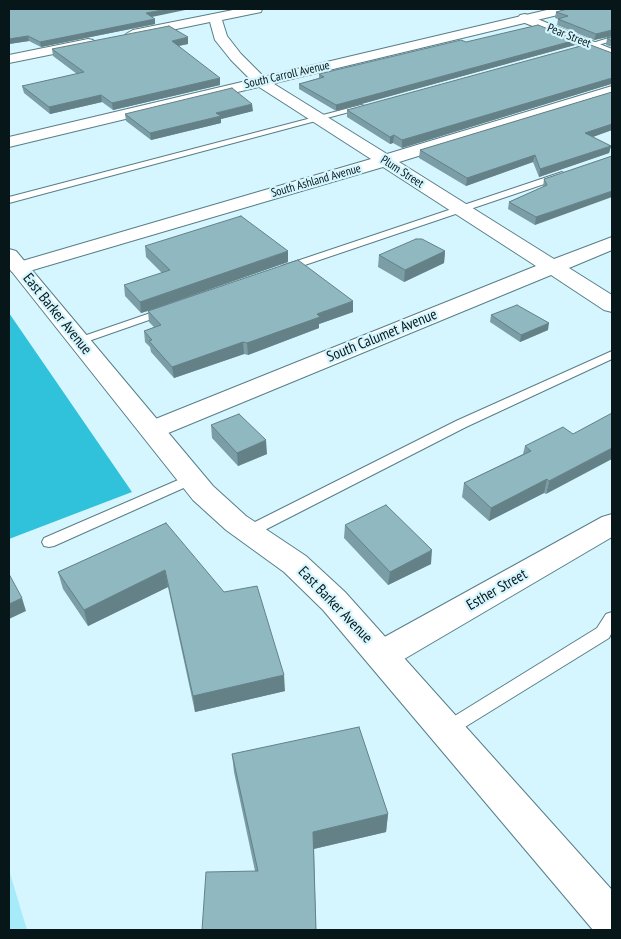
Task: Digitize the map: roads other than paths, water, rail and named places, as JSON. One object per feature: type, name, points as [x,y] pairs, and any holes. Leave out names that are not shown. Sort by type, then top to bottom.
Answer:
[{"type":"street","points":[[121,36],[256,9]]},
{"type":"street","name":"South Carroll Avenue","points":[[9,142],[566,9]]},
{"type":"street","name":"Plum Street","points":[[215,17],[220,37],[236,58],[261,82],[612,305]]},
{"type":"street","name":"Pear Street","points":[[525,18],[612,54]]},
{"type":"street","points":[[9,59],[102,40]]},
{"type":"street","name":"South Ashland Avenue","points":[[14,262],[384,161],[612,91]]},
{"type":"street","name":"South Calumet Avenue","points":[[152,430],[612,243]]},
{"type":"street","name":"East Barker Avenue","points":[[14,262],[192,480],[216,505],[248,532],[295,564],[334,601],[612,921]]},
{"type":"street","name":"Esther Street","points":[[382,656],[612,524]]},
{"type":"lane","points":[[573,50],[612,40]]},
{"type":"lane","points":[[9,200],[368,106]]},
{"type":"lane","points":[[272,273],[577,170]]},
{"type":"lane","points":[[79,341],[180,305]]},
{"type":"lane","points":[[248,532],[461,424],[612,355]]},
{"type":"lane","points":[[49,542],[192,480]]},
{"type":"lane","points":[[446,730],[603,633],[612,618]]}]
